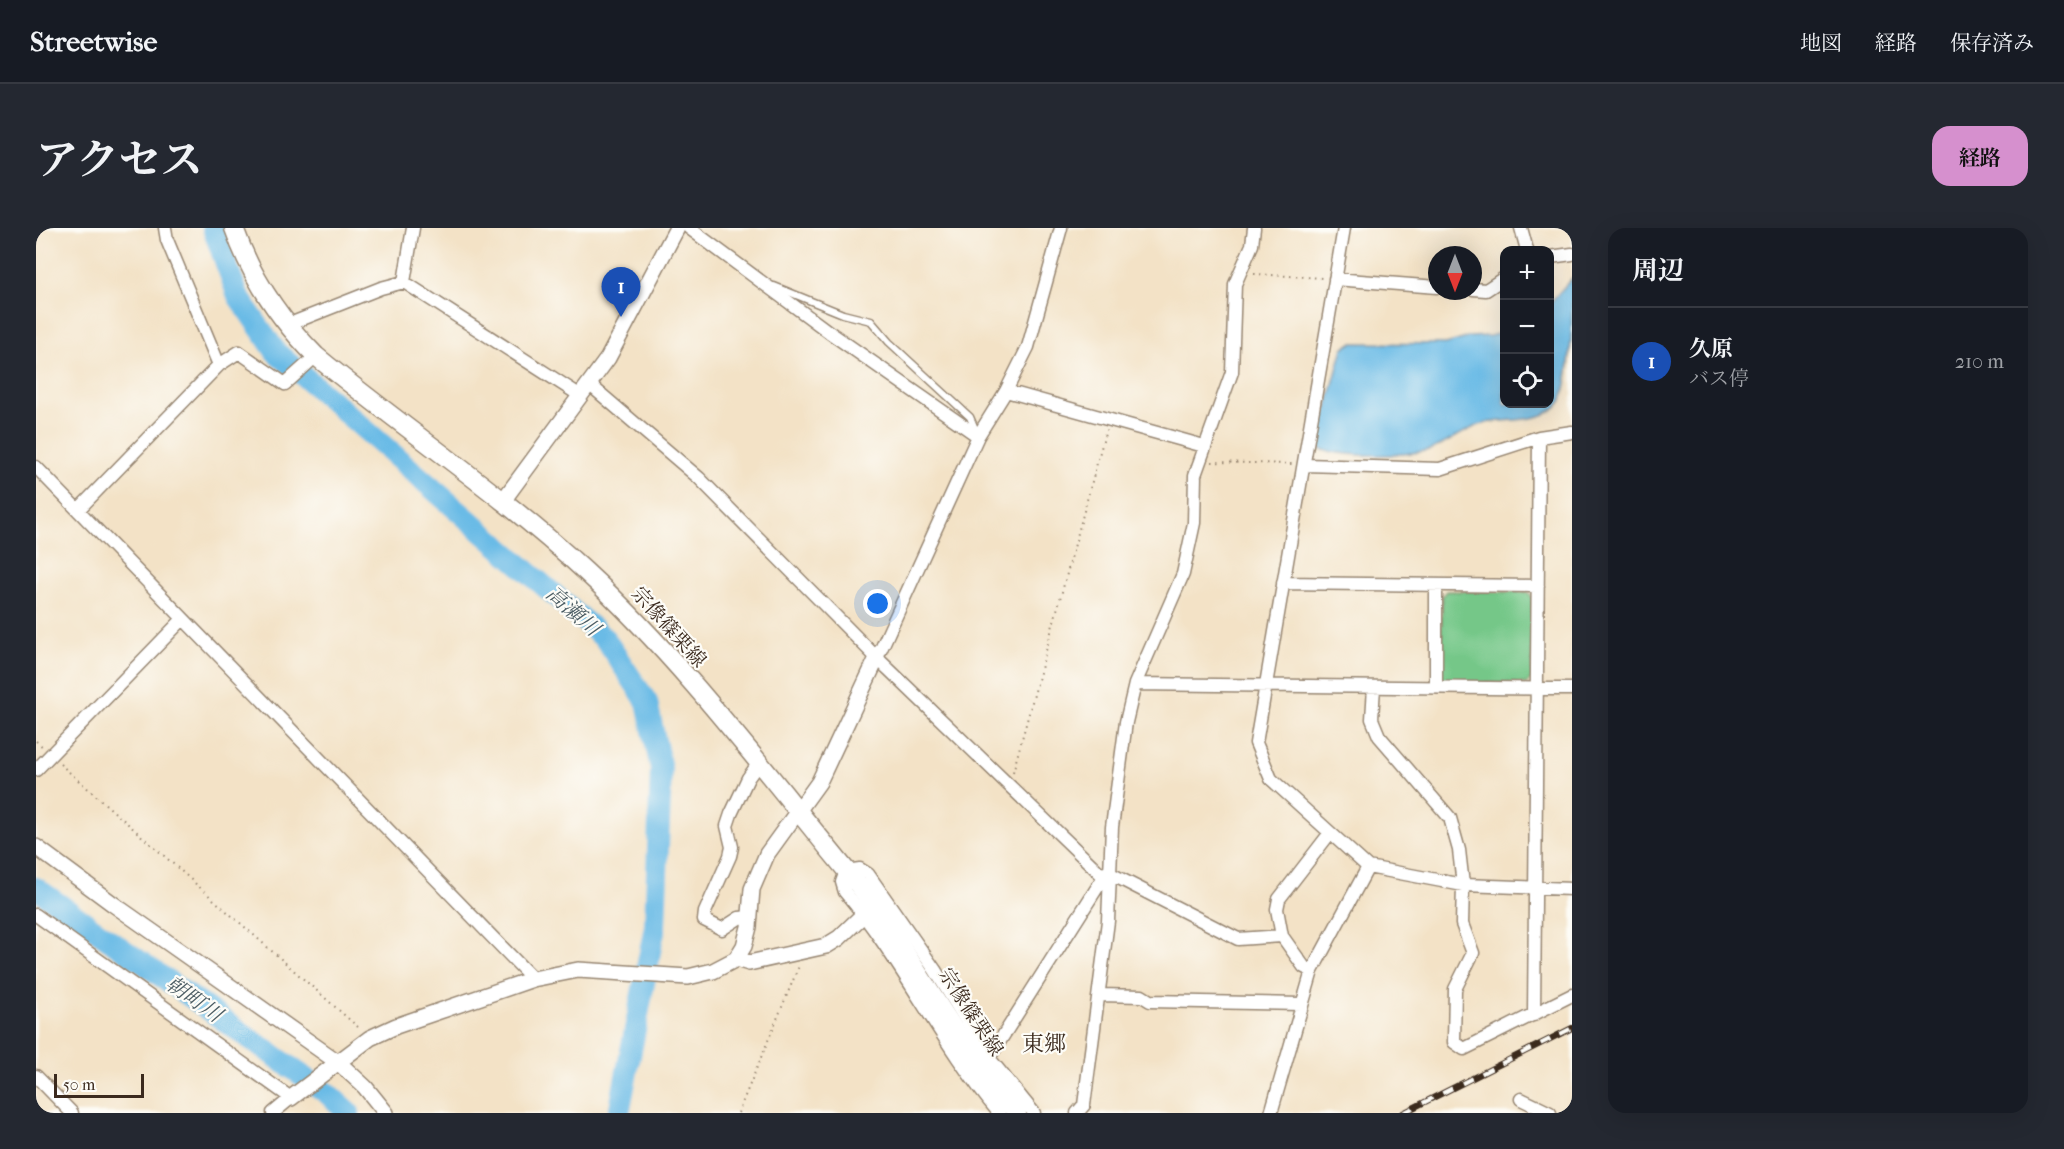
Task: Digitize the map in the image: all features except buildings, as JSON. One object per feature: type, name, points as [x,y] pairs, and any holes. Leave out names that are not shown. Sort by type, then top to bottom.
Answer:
[{"type":"main road","name":"宗像篠栗線","points":[[234,228],[250,267],[311,359],[502,502],[585,571],[664,652],[890,926],[963,1042],[1017,1113]]},
{"type":"street","points":[[165,228],[167,240],[219,365]]},
{"type":"street","points":[[404,282],[413,228]]},
{"type":"street","points":[[502,502],[608,358],[677,228]]},
{"type":"street","points":[[688,228],[829,332],[978,436]]},
{"type":"street","points":[[273,1113],[370,1038],[396,1026],[533,979],[578,970],[688,977],[713,971],[736,959],[744,946],[750,917],[752,889],[767,854],[819,782],[978,436],[1006,391],[1028,347],[1060,228]]},
{"type":"street","points":[[1077,1113],[1084,1105],[1100,995],[1108,921],[1107,873],[1126,722],[1135,684],[1183,574],[1194,523],[1195,475],[1232,372],[1235,285],[1252,245],[1254,228]]},
{"type":"street","points":[[1344,228],[1256,743],[1271,779],[1368,867],[1463,885],[1572,889]]},
{"type":"street","points":[[1521,228],[1526,246]]},
{"type":"street","points":[[1554,257],[1572,254]]},
{"type":"street","points":[[1335,279],[1428,286]]},
{"type":"street","points":[[1482,290],[1486,290],[1500,281]]},
{"type":"street","points":[[287,325],[381,288],[404,282],[585,390],[699,477],[877,658],[1009,786],[1107,873],[1238,939],[1282,936]]},
{"type":"street","points":[[78,510],[219,365],[239,352],[285,384],[311,359]]},
{"type":"street","points":[[1006,391],[1204,446]]},
{"type":"street","points":[[1305,465],[1440,470],[1539,437],[1572,432]]},
{"type":"street","points":[[1534,1015],[1539,437]]},
{"type":"street","points":[[36,467],[533,979]]},
{"type":"street","points":[[1283,583],[1538,586]]},
{"type":"street","points":[[1436,585],[1436,687]]},
{"type":"street","points":[[36,770],[183,619]]},
{"type":"street","points":[[1135,684],[1572,689]]},
{"type":"street","points":[[1374,687],[1372,719],[1379,736],[1450,818],[1459,850],[1463,885],[1462,924],[1473,953],[1455,989],[1454,1042],[1464,1049],[1572,995]]},
{"type":"street","points":[[750,917],[739,918],[722,929],[704,920],[705,912],[732,847],[727,826],[731,814],[748,778],[758,764]]},
{"type":"street","points":[[1312,971],[1304,967],[1282,936],[1277,909],[1279,899],[1330,833]]},
{"type":"street","points":[[36,847],[365,1087],[386,1113]]},
{"type":"street","points":[[1271,1113],[1300,1004],[1312,971],[1368,867]]},
{"type":"street","points":[[999,1113],[963,1065],[864,914],[845,892],[842,882],[846,871],[860,869],[868,874],[935,970],[989,1058],[1034,1113]]},
{"type":"street","points":[[989,1058],[1107,873]]},
{"type":"street","points":[[736,959],[749,963],[826,945],[839,938],[864,914]]},
{"type":"street","points":[[36,915],[291,1098]]},
{"type":"street","points":[[1100,995],[1142,996],[1150,1001],[1300,1004]]},
{"type":"street","points":[[36,1076],[72,1113]]},
{"type":"street","points":[[1521,1100],[1550,1113]]},
{"type":"lane","points":[[760,280],[843,314],[871,321],[889,342],[970,417],[978,436]]},
{"type":"path","points":[[1240,273],[1335,279]]},
{"type":"path","points":[[1009,786],[1109,420]]},
{"type":"path","points":[[1199,461],[1305,465]]},
{"type":"path","points":[[36,741],[370,1038]]},
{"type":"path","points":[[738,1113],[806,950]]},
{"type":"green space","points":[[1446,591],[1528,592],[1532,597],[1532,679],[1526,684],[1445,682],[1440,677],[1442,596]]},
{"type":"water","points":[[1572,278],[1568,373],[1562,400],[1556,408],[1538,417],[1478,425],[1429,450],[1389,455],[1359,455],[1320,449],[1317,443],[1343,348],[1352,343],[1446,344],[1470,337],[1500,333],[1500,408],[1554,408],[1554,298]]},
{"type":"waterway","name":"高瀬川","points":[[213,228],[238,296],[276,352],[605,639],[647,702],[661,769],[655,926],[619,1113]]},
{"type":"waterway","name":"朝町川","points":[[36,888],[327,1093],[349,1113]]},
{"type":"railway","points":[[1403,1113],[1572,1028]]},
{"type":"place","name":"久原","points":[[621,317]]},
{"type":"district","name":"東郷","points":[[1044,1044]]}]
